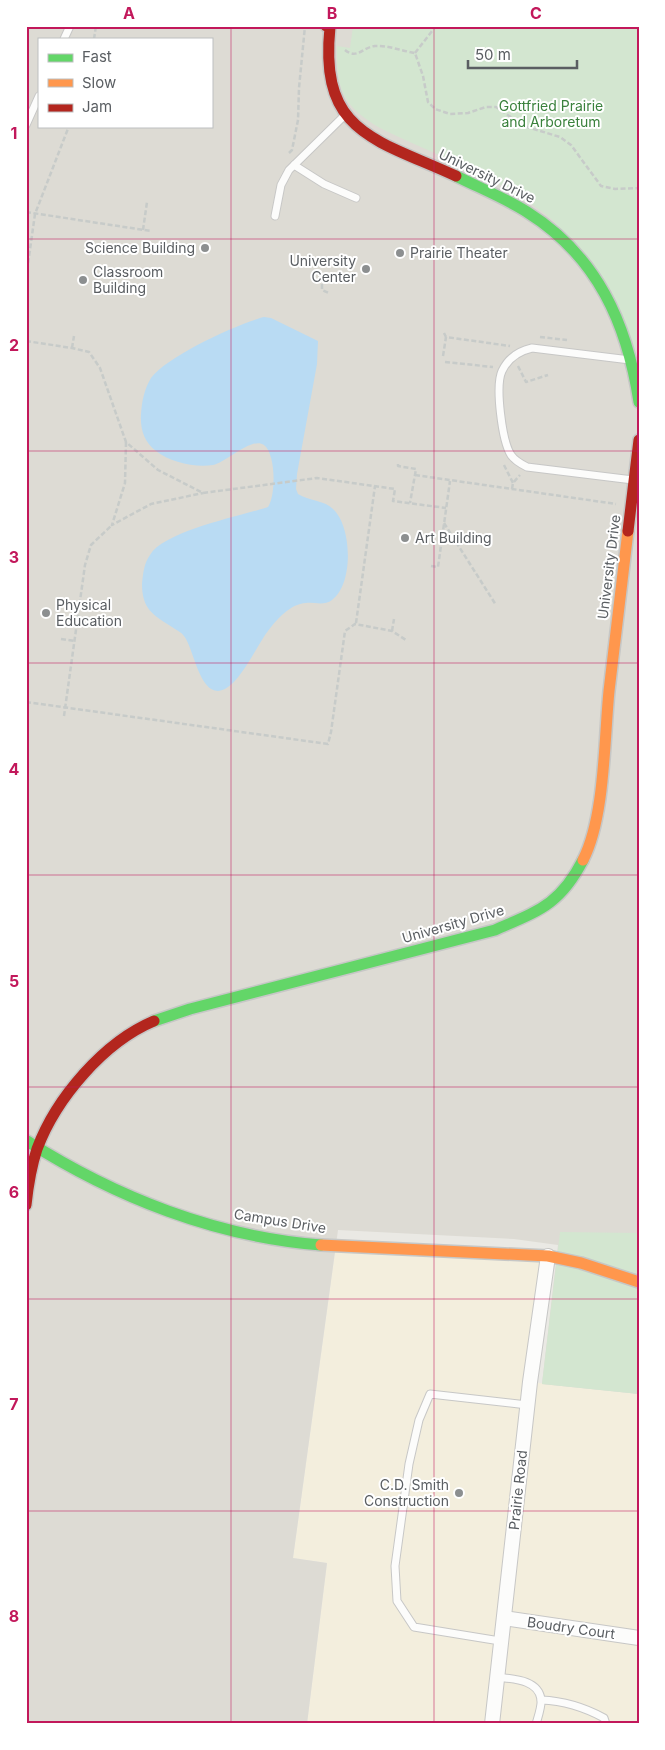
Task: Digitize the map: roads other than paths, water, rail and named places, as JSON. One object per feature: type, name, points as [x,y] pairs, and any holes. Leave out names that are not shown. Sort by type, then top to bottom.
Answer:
[{"type":"street","name":"University Drive","points":[[329,29],[327,54],[329,77],[334,94],[346,114],[358,127],[371,138],[517,206],[551,229],[580,257],[601,285],[618,316],[636,361],[639,402]]},
{"type":"street","name":"University Drive","points":[[26,1205],[32,1165],[45,1128],[86,1072],[106,1052],[138,1029],[190,1009],[495,930],[537,912],[560,895],[582,863],[590,843],[595,821],[631,506],[637,480],[639,440]]},
{"type":"street","name":"Campus Drive","points":[[26,1141],[83,1174],[138,1199],[206,1223],[253,1234],[301,1243],[548,1256],[581,1263],[639,1282]]},
{"type":"street","name":"Prairie Road","points":[[492,1724],[527,1405],[548,1256]]},
{"type":"street","name":"Boudry Court","points":[[504,1618],[639,1638]]},
{"type":"lane","points":[[64,38],[70,26]]},
{"type":"lane","points":[[26,125],[38,98]]},
{"type":"lane","points":[[275,216],[281,185],[289,170],[346,114]]},
{"type":"lane","points":[[294,164],[324,184],[356,198]]},
{"type":"lane","points":[[636,361],[538,347],[526,349],[511,358],[502,370],[498,391],[507,447],[515,460],[527,467],[637,480]]},
{"type":"lane","points":[[500,1642],[414,1627],[397,1600],[395,1566],[409,1464],[418,1420],[430,1394],[527,1405]]},
{"type":"lane","points":[[497,1677],[524,1680],[536,1689],[541,1700],[536,1724]]},
{"type":"lane","points":[[541,1700],[560,1701],[588,1709],[604,1718],[606,1724]]},
{"type":"water","points":[[264,317],[271,318],[318,341],[317,364],[296,489],[298,494],[329,506],[339,517],[347,541],[347,569],[339,592],[332,600],[323,603],[300,604],[289,609],[268,631],[233,683],[225,689],[218,691],[207,685],[202,678],[183,635],[154,615],[146,605],[142,584],[144,569],[150,555],[158,546],[171,539],[204,525],[268,507],[271,501],[274,475],[271,457],[264,445],[259,443],[246,447],[213,465],[198,466],[175,461],[162,455],[148,444],[142,430],[141,409],[149,382],[159,369],[203,342],[237,326]]},
{"type":"place","name":"Science Building","points":[[205,248]]},
{"type":"place","name":"Prairie Theater","points":[[400,253]]},
{"type":"place","name":"University Center","points":[[366,269]]},
{"type":"place","name":"Classroom Building","points":[[83,280]]},
{"type":"place","name":"Art Building","points":[[405,538]]},
{"type":"place","name":"Physical Education","points":[[46,613]]},
{"type":"place","name":"C.D. Smith Construction","points":[[459,1493]]},
{"type":"park label","name":"Gottfried Prairie and Arboretum","points":[[551,114]]}]
